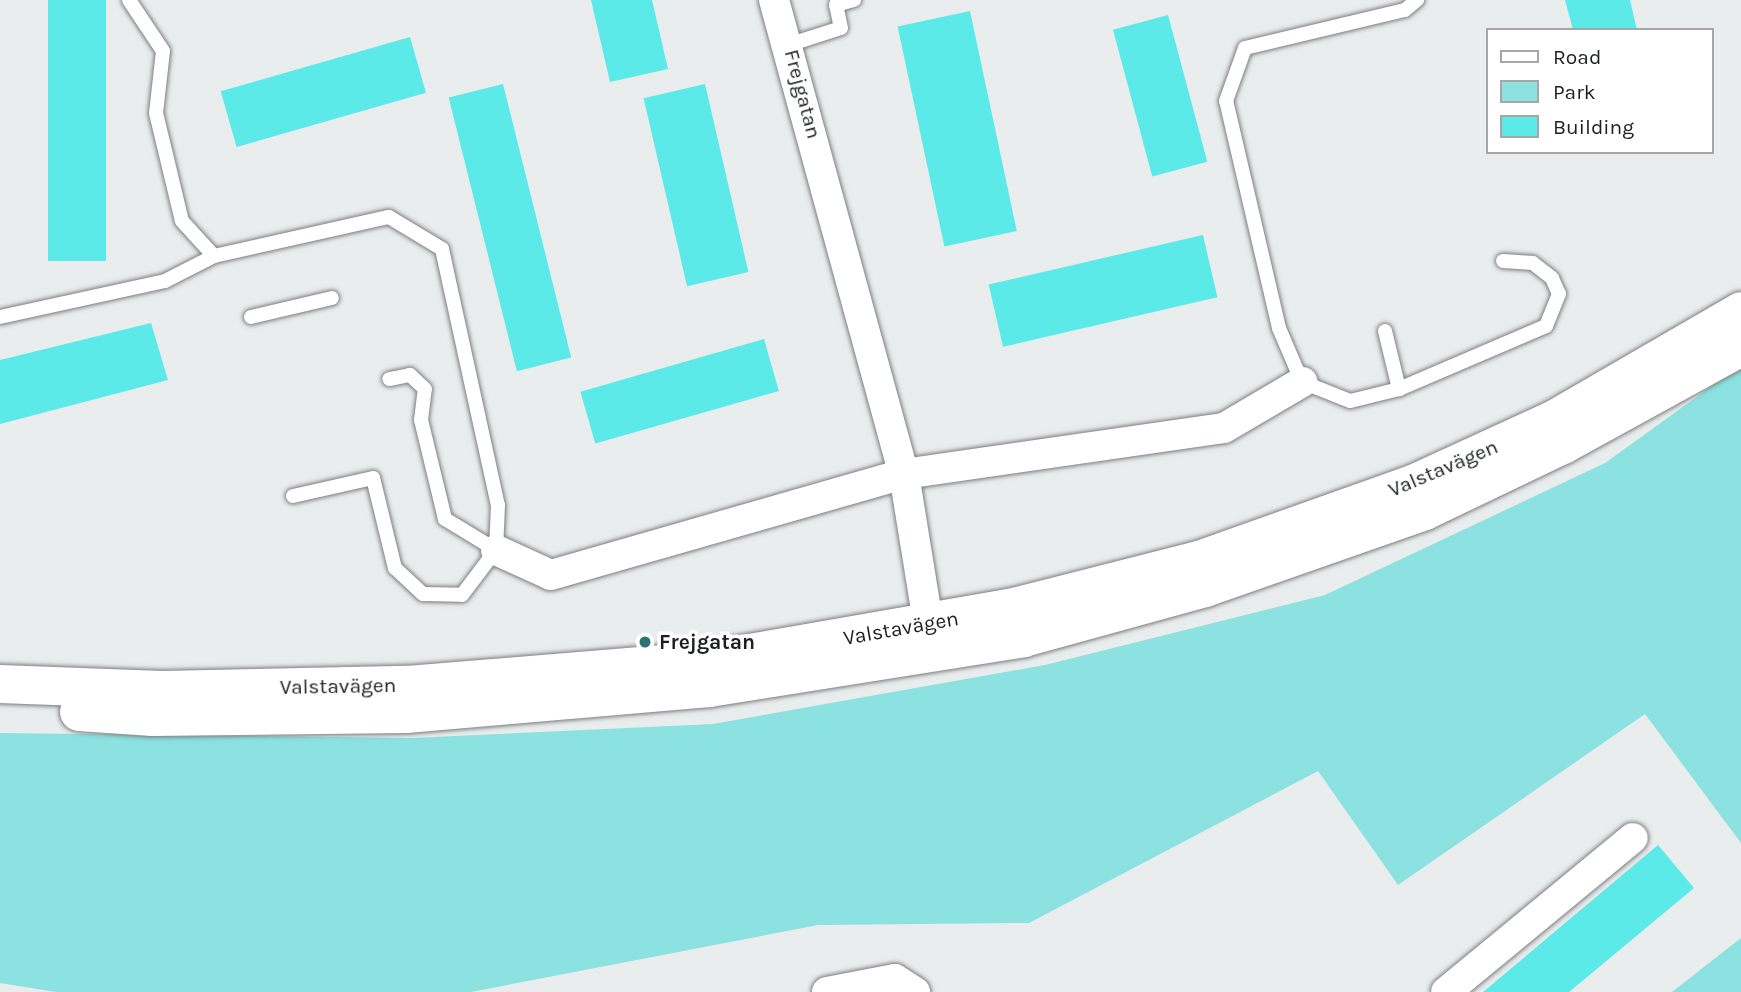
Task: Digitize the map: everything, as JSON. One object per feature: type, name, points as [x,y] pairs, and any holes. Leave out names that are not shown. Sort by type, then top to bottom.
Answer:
[{"type":"street","name":"Frejgatan","points":[[774,0],[790,44],[904,474],[930,640]]},
{"type":"street","name":"Valstavägen","points":[[0,706],[153,717],[407,714],[709,688],[930,640],[1199,560],[1415,484],[1555,419],[1741,311]]},
{"type":"street","name":"Valstavägen","points":[[0,684],[162,690],[408,685],[930,640],[1024,638],[1205,588],[1425,511],[1563,445],[1741,348]]},
{"type":"street","points":[[496,550],[551,575],[904,474],[1224,428],[1302,382]]},
{"type":"street","points":[[1446,992],[1633,838]]},
{"type":"street","points":[[827,992],[895,979],[915,992]]},
{"type":"lane","points":[[129,0],[163,51],[156,113],[182,221],[214,256]]},
{"type":"lane","points":[[790,44],[841,28],[836,2],[854,0]]},
{"type":"lane","points":[[1417,0],[1405,10],[1245,48],[1226,101],[1279,328],[1302,382],[1350,401],[1399,389],[1546,326],[1559,294],[1552,278],[1533,263],[1503,261]]},
{"type":"lane","points":[[0,317],[165,281],[214,256],[389,217],[442,249],[498,505],[496,550],[462,595],[423,594],[395,568],[373,478],[293,496]]},
{"type":"lane","points":[[251,317],[332,298]]},
{"type":"lane","points":[[1385,331],[1399,389]]},
{"type":"lane","points":[[389,379],[410,375],[425,389],[421,420],[445,519],[496,550]]},
{"type":"green space","points":[[1741,365],[1741,843],[1645,714],[1398,885],[1318,771],[1029,923],[818,925],[471,992],[56,992],[0,983],[0,733],[412,738],[713,724],[1045,665],[1325,595],[1605,463]]},
{"type":"green space","points":[[1741,938],[1741,992],[1672,992]]},
{"type":"building","points":[[48,0],[106,0],[106,261],[48,261]]},
{"type":"building","points":[[591,0],[652,0],[668,69],[610,82]]},
{"type":"building","points":[[1565,0],[1630,0],[1637,28],[1572,28]]},
{"type":"building","points":[[970,11],[1017,231],[944,246],[898,26]]},
{"type":"building","points":[[1168,15],[1207,162],[1152,177],[1113,30]]},
{"type":"building","points":[[410,37],[426,93],[237,147],[221,91]]},
{"type":"building","points":[[503,84],[571,358],[517,371],[449,98]]},
{"type":"building","points":[[705,84],[748,272],[687,286],[644,98]]},
{"type":"building","points":[[1203,235],[1217,297],[1003,347],[989,284]]},
{"type":"building","points":[[151,323],[168,380],[0,424],[0,360]]},
{"type":"building","points":[[764,339],[779,391],[595,444],[580,392]]},
{"type":"building","points":[[1658,845],[1694,888],[1569,992],[1483,992]]},
{"type":"place","name":"Frejgatan","points":[[645,642]]}]
